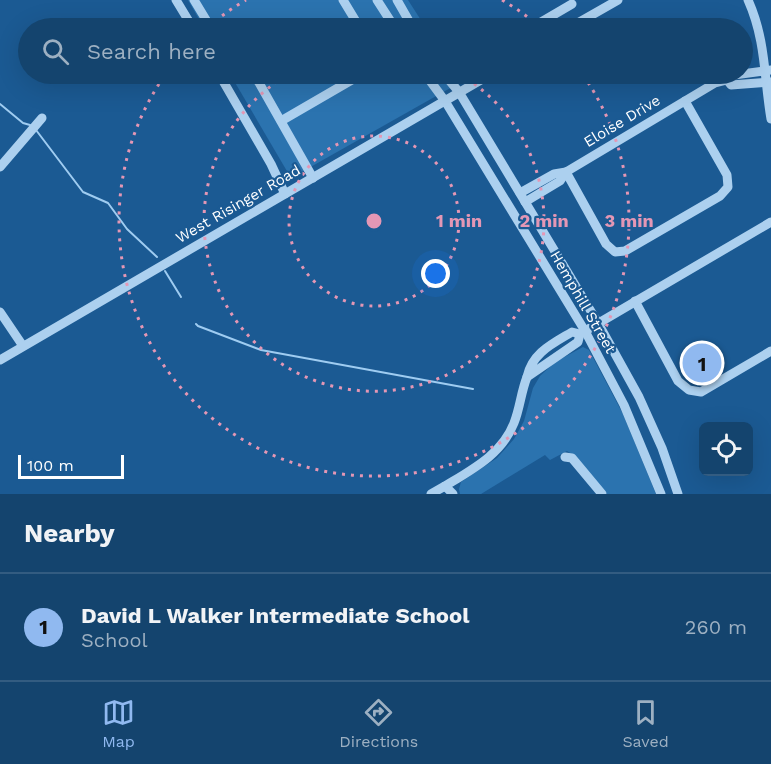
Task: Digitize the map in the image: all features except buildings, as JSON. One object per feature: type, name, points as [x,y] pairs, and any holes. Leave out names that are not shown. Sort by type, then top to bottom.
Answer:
[{"type":"street","points":[[176,0],[187,18]]},
{"type":"street","points":[[194,0],[205,18]]},
{"type":"street","points":[[343,0],[354,18]]},
{"type":"street","points":[[377,0],[389,18]]},
{"type":"street","points":[[397,0],[407,18]]},
{"type":"street","points":[[587,18],[618,0]]},
{"type":"street","points":[[748,0],[754,13],[769,71],[771,119]]},
{"type":"street","points":[[546,18],[571,2],[580,18]]},
{"type":"street","name":"Eloise Drive","points":[[753,73],[769,71]]},
{"type":"street","points":[[753,83],[769,82]]},
{"type":"street","points":[[225,84],[266,155],[285,194]]},
{"type":"street","points":[[260,84],[313,178]]},
{"type":"street","points":[[281,121],[345,84]]},
{"type":"street","name":"Hemphill Street","points":[[432,84],[445,101],[624,405],[661,494]]},
{"type":"street","name":"Hemphill Street","points":[[452,84],[598,323],[639,398],[662,448],[678,494]]},
{"type":"street","name":"West Risinger Road","points":[[0,360],[473,84]]},
{"type":"street","name":"Eloise Drive","points":[[523,198],[560,181],[566,172],[714,84]]},
{"type":"street","points":[[566,172],[606,244],[615,252],[625,251],[720,196],[728,187],[727,175],[685,101]]},
{"type":"street","points":[[0,167],[42,118]]},
{"type":"street","points":[[431,494],[482,463],[507,438],[515,420],[521,392],[530,367],[538,355],[572,332],[582,333],[771,222]]},
{"type":"street","points":[[635,301],[678,381],[689,390],[701,392],[771,351]]},
{"type":"street","points":[[0,312],[23,346]]},
{"type":"street","points":[[565,457],[572,458],[602,494]]},
{"type":"street","points":[[445,486],[453,494]]},
{"type":"shaded area","points":[[188,0],[408,0],[420,18],[198,18]]},
{"type":"shaded area","points":[[236,84],[457,84],[291,178]]},
{"type":"shaded area","points":[[583,347],[589,350],[623,414],[656,494],[607,494],[576,457],[567,451],[550,460],[545,455],[481,494],[460,494],[461,482],[497,458],[514,439],[524,421],[533,388],[540,376],[555,362]]},
{"type":"waterway","points":[[0,104],[23,123],[30,125]]},
{"type":"waterway","points":[[36,130],[83,192],[108,203],[127,229],[157,257]]},
{"type":"waterway","points":[[165,271],[181,297]]},
{"type":"waterway","points":[[196,324],[261,350],[473,389]]},
{"type":"place","name":"David L Walker Intermediate School","points":[[702,363]]}]
